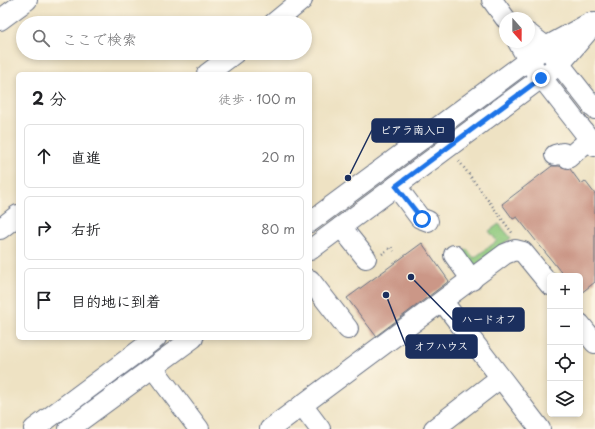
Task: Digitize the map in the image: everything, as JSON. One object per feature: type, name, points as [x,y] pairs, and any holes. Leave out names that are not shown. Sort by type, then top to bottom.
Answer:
[{"type":"street","points":[[2,15],[27,0]]},
{"type":"street","points":[[283,16],[302,0]]},
{"type":"street","points":[[312,221],[546,47],[595,21]]},
{"type":"street","points":[[312,249],[560,64],[595,21]]},
{"type":"street","points":[[535,39],[546,47],[595,109]]},
{"type":"street","points":[[521,48],[541,78],[592,143],[568,158],[563,153],[555,155]]},
{"type":"street","points":[[210,72],[226,60]]},
{"type":"street","points":[[396,186],[419,221]]},
{"type":"street","points":[[0,229],[16,217]]},
{"type":"street","points":[[341,227],[366,258]]},
{"type":"street","points":[[457,250],[472,280]]},
{"type":"street","points":[[270,429],[443,302],[505,254],[515,250],[523,252],[547,281]]},
{"type":"street","points":[[312,283],[348,330]]},
{"type":"street","points":[[443,302],[540,429]]},
{"type":"street","points":[[34,429],[153,340]]},
{"type":"street","points":[[69,429],[190,340]]},
{"type":"street","points":[[153,368],[199,429]]},
{"type":"street","points":[[434,429],[500,378]]},
{"type":"street","points":[[302,405],[320,429]]},
{"type":"path","points":[[460,161],[514,236],[515,250]]},
{"type":"green space","points":[[499,224],[511,238],[472,268],[461,254],[467,249],[474,258],[497,241],[489,231]]},
{"type":"building","points":[[552,166],[570,169],[581,184],[585,181],[595,194],[595,282],[583,292],[583,273],[562,273],[517,217],[513,219],[502,204]]},
{"type":"building","points":[[422,243],[449,281],[376,336],[347,298]]},
{"type":"place","name":"ピアラ南入口","points":[[348,178]]},
{"type":"place","name":"ハードオフ","points":[[411,277]]},
{"type":"place","name":"オフハウス","points":[[386,295]]},
{"type":"route","points":[[422,219],[396,186],[541,78]]}]
